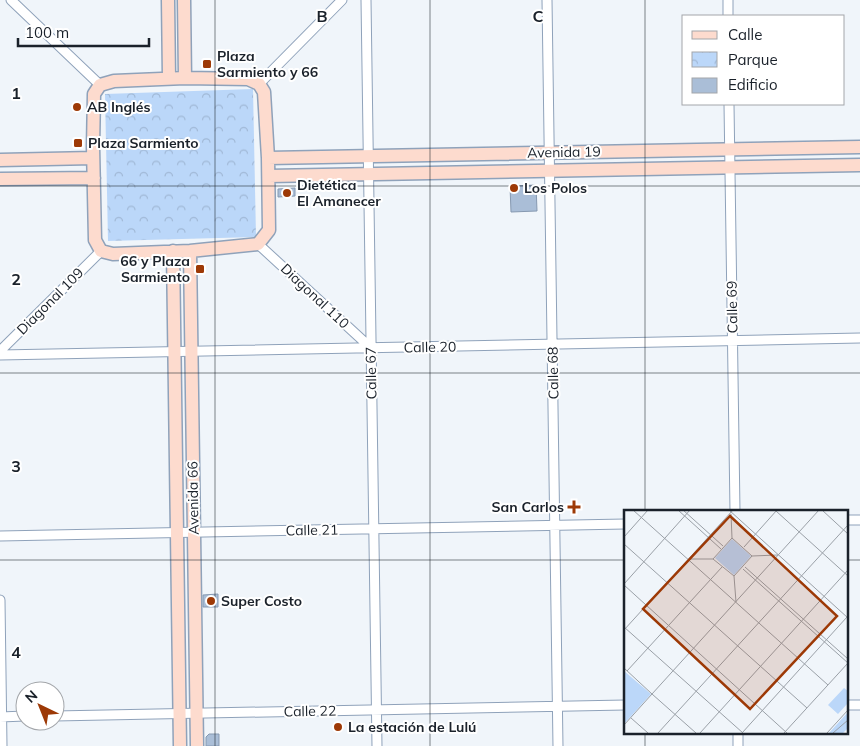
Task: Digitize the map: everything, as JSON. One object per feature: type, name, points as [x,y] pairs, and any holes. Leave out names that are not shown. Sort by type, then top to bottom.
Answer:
[{"type":"main road","points":[[168,0],[169,78]]},
{"type":"main road","points":[[184,0],[185,78]]},
{"type":"main road","points":[[169,78],[248,79],[259,84],[264,92],[269,176],[268,230],[258,244],[190,251],[113,254],[101,251],[95,240],[94,94],[100,85],[114,80],[169,78]]},
{"type":"main road","name":"Avenida 19","points":[[268,158],[860,147]]},
{"type":"main road","points":[[0,160],[93,158]]},
{"type":"main road","name":"Avenida 19","points":[[269,176],[860,165]]},
{"type":"main road","points":[[0,179],[94,178]]},
{"type":"main road","name":"Avenida 66","points":[[173,251],[180,746]]},
{"type":"main road","name":"Avenida 66","points":[[190,251],[197,746]]},
{"type":"street","points":[[11,0],[100,85]]},
{"type":"street","points":[[259,84],[342,0]]},
{"type":"street","name":"Calle 67","points":[[366,0],[377,746]]},
{"type":"street","name":"Calle 68","points":[[547,0],[558,746]]},
{"type":"street","points":[[728,0],[728,15]]},
{"type":"street","name":"Calle 69","points":[[729,105],[735,510]]},
{"type":"street","name":"Diagonal 110","points":[[258,244],[371,348]]},
{"type":"street","name":"Diagonal 109","points":[[0,353],[101,251]]},
{"type":"street","name":"Calle 20","points":[[0,353],[860,338]]},
{"type":"street","name":"Calle 21","points":[[0,536],[624,524]]},
{"type":"street","points":[[0,600],[2,746]]},
{"type":"street","name":"Calle 22","points":[[65,716],[624,705]]},
{"type":"street","points":[[1,717],[15,716]]},
{"type":"green space","points":[[253,89],[256,237],[108,241],[105,94]]},
{"type":"building","points":[[536,185],[537,211],[511,212],[510,186]]},
{"type":"building","name":"Dietética El Amanecer","points":[[295,188],[295,196],[278,197],[278,189]]},
{"type":"building","name":"Super Costo","points":[[218,594],[218,607],[203,607],[203,595]]},
{"type":"building","points":[[209,734],[219,734],[219,746],[206,746],[206,737]]},
{"type":"place","name":"Plaza Sarmiento y 66","points":[[207,64]]},
{"type":"place","name":"AB Inglés","points":[[77,107]]},
{"type":"place","name":"Plaza Sarmiento","points":[[78,143]]},
{"type":"place","name":"Los Polos","points":[[514,188]]},
{"type":"place","name":"Dietética El Amanecer","points":[[287,193]]},
{"type":"place","name":"66 y Plaza Sarmiento","points":[[200,269]]},
{"type":"place","name":"San Carlos","points":[[574,507]]},
{"type":"place","name":"Super Costo","points":[[211,601]]},
{"type":"place","name":"La estación de Lulú","points":[[338,727]]}]
